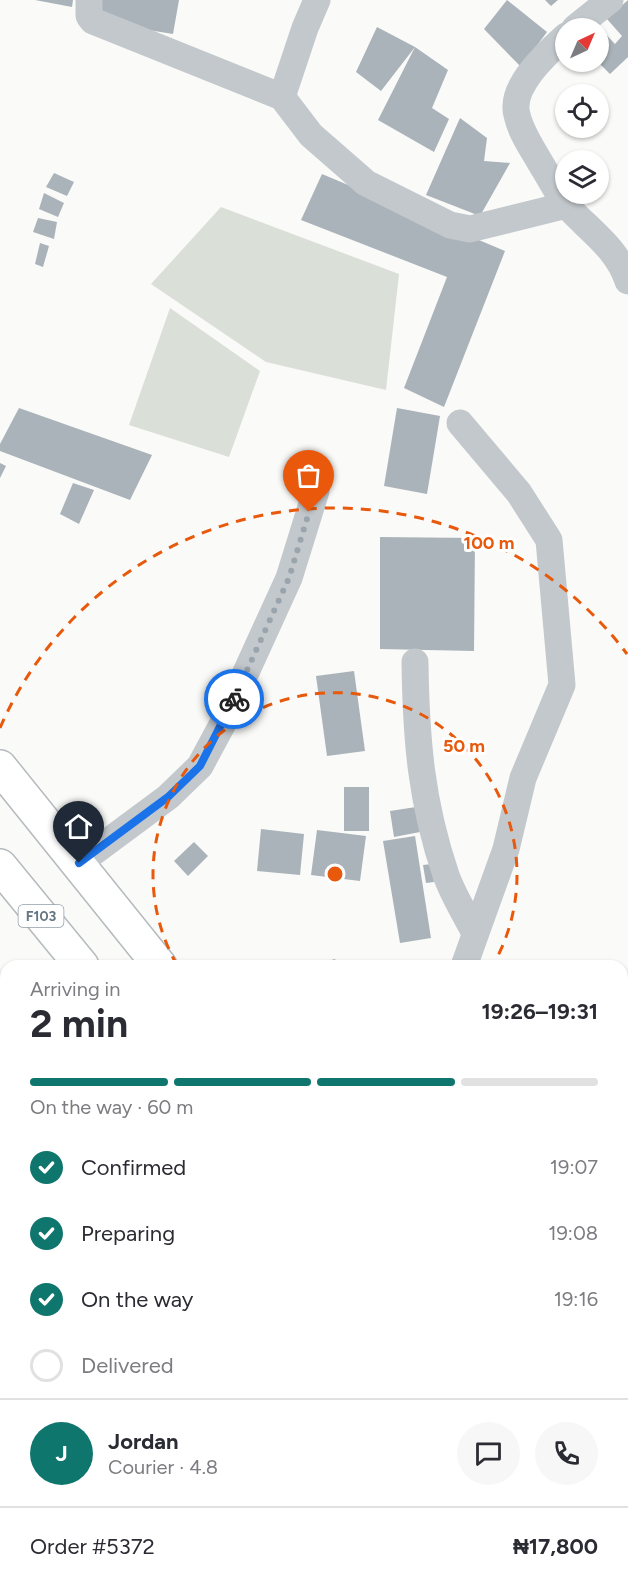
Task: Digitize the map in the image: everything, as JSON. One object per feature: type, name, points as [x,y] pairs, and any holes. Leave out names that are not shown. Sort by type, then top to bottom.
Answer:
[{"type":"main road","points":[[0,766],[155,960]]},
{"type":"main road","name":"F103","points":[[0,866],[77,960]]},
{"type":"street","points":[[89,0],[89,16],[93,21],[282,97],[311,135],[366,183],[450,225],[470,229],[567,205]]},
{"type":"street","points":[[282,97],[317,0]]},
{"type":"street","points":[[588,18],[610,0]]},
{"type":"street","points":[[555,47],[531,71],[522,86],[516,112],[527,140],[567,205],[608,245],[623,267],[628,281]]},
{"type":"street","points":[[460,423],[519,493],[549,540],[562,685],[524,778],[506,849],[466,960]]},
{"type":"street","points":[[79,863],[168,797],[200,766],[222,725],[289,578],[316,491]]},
{"type":"street","points":[[415,662],[416,732],[424,799],[447,877],[475,933]]},
{"type":"shaded area","points":[[221,207],[399,274],[386,390],[266,362],[151,284]]},
{"type":"shaded area","points":[[170,308],[260,371],[229,457],[129,425]]},
{"type":"building","points":[[35,0],[73,0],[72,7]]},
{"type":"building","points":[[97,0],[179,0],[173,34],[93,21]]},
{"type":"building","points":[[507,0],[547,32],[521,67],[484,29]]},
{"type":"building","points":[[545,0],[558,0],[551,6]]},
{"type":"building","points":[[628,0],[628,57],[610,74],[608,72],[609,38],[615,44],[622,36],[608,18]]},
{"type":"building","points":[[377,27],[415,47],[381,91],[356,72]]},
{"type":"building","points":[[415,47],[448,70],[432,108],[449,119],[434,152],[378,120]]},
{"type":"building","points":[[460,118],[487,138],[484,161],[510,163],[480,216],[426,195]]},
{"type":"building","points":[[54,173],[74,182],[67,196],[46,187]]},
{"type":"building","points":[[322,174],[505,251],[444,407],[404,388],[447,277],[301,220]]},
{"type":"building","points":[[44,193],[64,203],[58,217],[39,209]]},
{"type":"building","points":[[38,218],[57,222],[54,239],[33,232]]},
{"type":"building","points":[[40,243],[49,246],[43,267],[35,264]]},
{"type":"building","points":[[19,408],[152,455],[130,500],[0,451],[0,444]]},
{"type":"building","points":[[397,408],[440,416],[427,494],[384,486]]},
{"type":"building","points":[[0,463],[6,466],[0,478]]},
{"type":"building","points":[[73,483],[94,490],[79,524],[60,514]]},
{"type":"building","points":[[380,537],[475,538],[474,651],[380,649]]},
{"type":"building","points":[[354,671],[365,751],[327,756],[316,676]]},
{"type":"building","points":[[344,787],[369,787],[369,831],[344,831]]},
{"type":"building","points":[[416,807],[420,832],[394,837],[390,811]]},
{"type":"building","points":[[261,829],[304,834],[300,875],[257,871]]},
{"type":"building","points":[[317,830],[366,836],[360,881],[311,875]]},
{"type":"building","points":[[415,836],[431,938],[400,943],[383,841]]},
{"type":"building","points":[[194,842],[208,856],[188,876],[174,861]]},
{"type":"building","points":[[432,864],[434,882],[426,883],[423,865]]},
{"type":"way so far","points":[[234,699],[289,578],[309,512]]},
{"type":"route","points":[[79,863],[168,797],[200,766],[234,699]]}]
